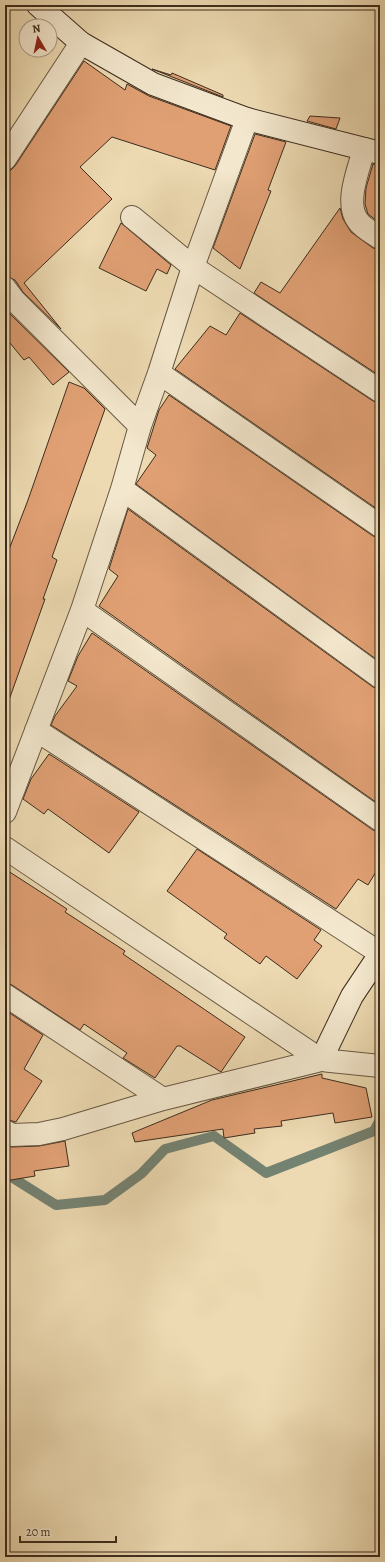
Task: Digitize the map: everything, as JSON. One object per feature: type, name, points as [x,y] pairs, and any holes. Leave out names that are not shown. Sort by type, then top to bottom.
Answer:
[{"type":"street","points":[[38,5],[81,43],[153,84],[247,119],[372,152],[353,195],[352,211],[358,222],[380,238]]},
{"type":"street","points":[[5,159],[81,43]]},
{"type":"street","points":[[5,812],[82,610],[122,489],[140,426],[159,373],[193,266],[247,119]]},
{"type":"street","points":[[132,217],[193,266],[380,391]]},
{"type":"street","points":[[5,288],[14,300],[140,426]]},
{"type":"street","points":[[159,373],[380,526]]},
{"type":"street","points":[[122,489],[380,677]]},
{"type":"street","points":[[82,610],[380,820]]},
{"type":"street","points":[[36,730],[380,953],[352,996],[321,1060]]},
{"type":"street","points":[[5,848],[321,1060]]},
{"type":"street","points":[[5,996],[163,1099]]},
{"type":"street","points":[[5,1131],[12,1136],[39,1134],[163,1099],[321,1060],[378,1066]]},
{"type":"building","points":[[84,61],[125,90],[127,84],[149,96],[231,126],[215,170],[112,137],[80,167],[112,199],[24,283],[61,329],[23,292],[15,280],[5,276],[5,171],[11,170],[15,166]]},
{"type":"building","points":[[152,69],[171,75],[172,73],[223,95],[223,97]]},
{"type":"building","points":[[310,116],[340,118],[336,129],[307,121]]},
{"type":"building","points":[[255,134],[286,142],[268,190],[271,191],[240,269],[213,248]]},
{"type":"building","points":[[373,164],[380,165],[380,223],[368,214],[365,204],[366,188]]},
{"type":"building","points":[[340,208],[343,219],[351,232],[373,248],[380,250],[380,376],[254,293],[261,282],[280,293]]},
{"type":"building","points":[[121,223],[171,265],[167,274],[157,269],[146,291],[99,268]]},
{"type":"building","points":[[5,309],[69,372],[53,385],[29,357],[24,360],[5,337]]},
{"type":"building","points":[[240,313],[373,401],[380,403],[380,511],[175,369],[210,326],[226,335]]},
{"type":"building","points":[[69,382],[84,388],[105,409],[52,557],[57,560],[43,599],[45,599],[9,700],[5,700],[5,560],[28,500]]},
{"type":"building","points":[[169,395],[373,536],[380,538],[380,662],[136,484],[156,455],[147,448],[159,410]]},
{"type":"building","points":[[128,509],[373,687],[380,689],[380,805],[99,606],[118,576],[109,569]]},
{"type":"building","points":[[92,633],[373,830],[380,832],[380,865],[368,885],[358,879],[336,909],[51,725],[55,716],[77,686],[68,681],[78,656]]},
{"type":"building","points":[[49,754],[139,812],[109,853],[48,809],[44,814],[23,799],[31,779]]},
{"type":"building","points":[[197,849],[321,930],[314,940],[322,946],[297,979],[266,956],[260,964],[224,938],[227,934],[167,891]]},
{"type":"building","points":[[5,869],[67,909],[65,912],[125,951],[123,954],[245,1037],[221,1072],[180,1046],[177,1046],[155,1078],[123,1058],[127,1053],[84,1024],[80,1030],[12,985],[5,983]]},
{"type":"building","points":[[5,1010],[43,1035],[24,1069],[42,1081],[16,1122],[5,1119]]},
{"type":"building","points":[[322,1074],[322,1078],[366,1088],[372,1117],[335,1123],[333,1113],[281,1121],[282,1126],[254,1129],[255,1133],[224,1138],[223,1129],[135,1142],[132,1133],[212,1100]]},
{"type":"building","points":[[65,1141],[69,1166],[34,1171],[35,1176],[5,1181],[5,1145],[12,1147],[39,1146]]},
{"type":"waterway","points":[[5,1173],[56,1205],[105,1200],[141,1174],[165,1149],[214,1136],[266,1173],[374,1131],[380,1120]]}]
